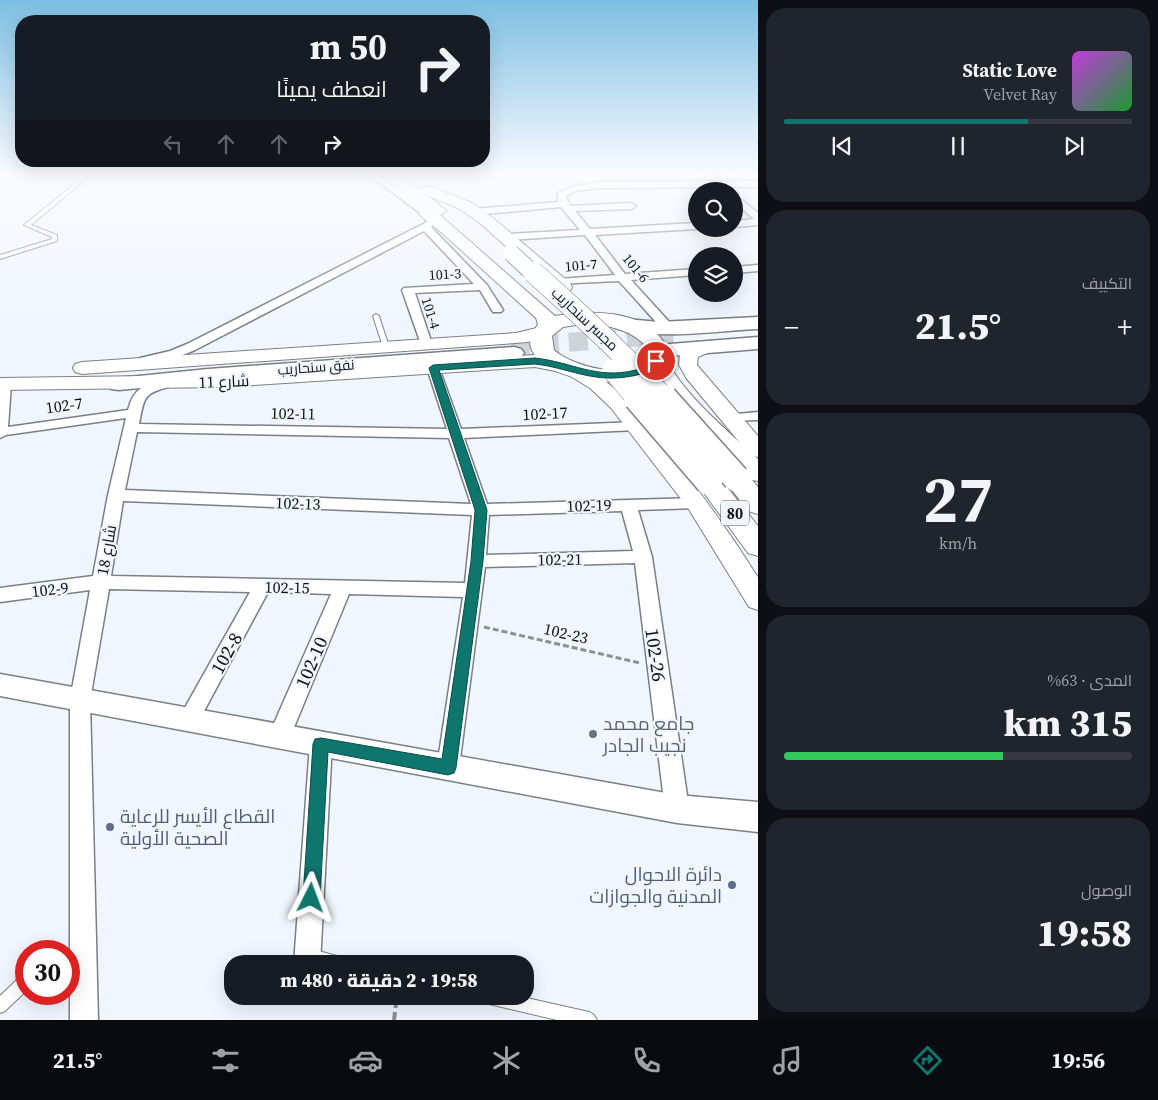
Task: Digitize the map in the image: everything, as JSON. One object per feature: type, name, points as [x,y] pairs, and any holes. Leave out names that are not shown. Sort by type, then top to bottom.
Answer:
[{"type":"highway","points":[[428,221],[447,228],[545,316],[548,324],[540,338],[542,349],[551,359],[569,369],[598,376],[620,376],[646,370],[657,358]]},
{"type":"highway","name":"80","points":[[454,221],[504,248]]},
{"type":"highway","name":"80","points":[[472,221],[504,248]]},
{"type":"highway","points":[[481,221],[504,248],[558,282],[590,311],[643,333],[652,340],[657,348],[660,371],[704,420],[747,475]]},
{"type":"highway","name":"مجسر سنحاريب","points":[[504,248],[595,327],[747,475]]},
{"type":"highway","name":"مجسر سنحاريب","points":[[504,248],[616,373],[703,492]]},
{"type":"highway","points":[[545,330],[557,322],[574,318],[617,322]]},
{"type":"highway","name":"80","points":[[747,475],[758,505]]},
{"type":"highway","name":"80","points":[[703,492],[758,546]]},
{"type":"main road","points":[[617,322],[676,332],[758,336]]},
{"type":"main road","points":[[676,332],[758,322]]},
{"type":"main road","points":[[704,347],[683,346],[674,343],[667,337],[668,331],[671,329],[676,332],[758,328]]},
{"type":"main road","name":"شارع 11","points":[[1,380],[117,378],[172,382],[304,377],[433,368],[508,351],[528,337],[545,330]]},
{"type":"main road","points":[[657,358],[665,351],[758,343]]},
{"type":"main road","name":"شارع 11","points":[[1,380],[92,368],[117,378],[426,344],[508,351],[569,369],[597,383],[703,492],[731,554],[758,600]]},
{"type":"main road","points":[[704,347],[689,354],[688,365],[758,450]]},
{"type":"main road","name":"نفق سنحاريب","points":[[117,378],[208,375],[508,351]]},
{"type":"street","name":"شارع 11","points":[[92,368],[142,362],[174,354],[425,221]]},
{"type":"street","points":[[427,221],[483,287],[497,310]]},
{"type":"street","name":"101-6","points":[[578,221],[622,277],[676,332]]},
{"type":"street","points":[[743,223],[758,222]]},
{"type":"street","points":[[504,248],[589,234],[688,227]]},
{"type":"street","points":[[743,269],[758,268]]},
{"type":"street","name":"101-7","points":[[558,282],[688,273]]},
{"type":"street","name":"101-3","points":[[408,290],[483,287]]},
{"type":"street","name":"101-4","points":[[408,290],[426,344]]},
{"type":"street","points":[[433,368],[481,510],[477,561],[448,768]]},
{"type":"street","points":[[117,378],[133,392],[133,414]]},
{"type":"street","points":[[0,433],[1,380]]},
{"type":"street","points":[[133,414],[146,390],[172,382]]},
{"type":"street","name":"102-11","points":[[133,414],[455,434]]},
{"type":"street","name":"102-7","points":[[0,433],[133,414]]},
{"type":"street","name":"شارع 18","points":[[76,940],[80,700],[116,495],[133,414]]},
{"type":"street","points":[[731,418],[758,416]]},
{"type":"street","name":"102-17","points":[[455,434],[637,426]]},
{"type":"street","name":"102-19","points":[[481,510],[628,504],[703,492]]},
{"type":"street","name":"102-13","points":[[116,495],[481,510]]},
{"type":"street","name":"102-26","points":[[628,504],[643,557],[677,809]]},
{"type":"street","name":"102-21","points":[[477,561],[643,557]]},
{"type":"street","name":"102-15","points":[[100,582],[473,590]]},
{"type":"street","name":"102-9","points":[[0,595],[100,582]]},
{"type":"street","name":"102-8","points":[[189,720],[262,586]]},
{"type":"street","name":"102-10","points":[[279,737],[342,588]]},
{"type":"street","points":[[0,685],[677,809],[758,817]]},
{"type":"street","points":[[308,955],[321,744]]},
{"type":"street","name":"شارع 18","points":[[80,990],[84,1020]]},
{"type":"lane","points":[[0,257],[54,240],[56,236],[27,225],[32,221]]},
{"type":"lane","points":[[376,316],[386,347]]},
{"type":"lane","points":[[0,1006],[15,992]]},
{"type":"lane","points":[[524,1005],[589,1020]]},
{"type":"path","name":"102-23","points":[[468,623],[657,667]]},
{"type":"path","points":[[394,1020],[396,1005]]},
{"type":"tunnel","points":[[511,347],[673,334]]},
{"type":"place","name":"جامع محمد نجيب الجادر","points":[[593,734]]},
{"type":"place","name":"القطاع الأيسر للرعاية الصحية الأولية","points":[[110,827]]},
{"type":"place","name":"دائرة الاحوال المدنية والجوازات","points":[[732,885]]},
{"type":"route","points":[[311,898],[321,744],[448,768],[477,561],[481,510],[433,368],[535,361],[558,365],[576,372],[609,377],[638,373],[646,370],[656,361]]}]
